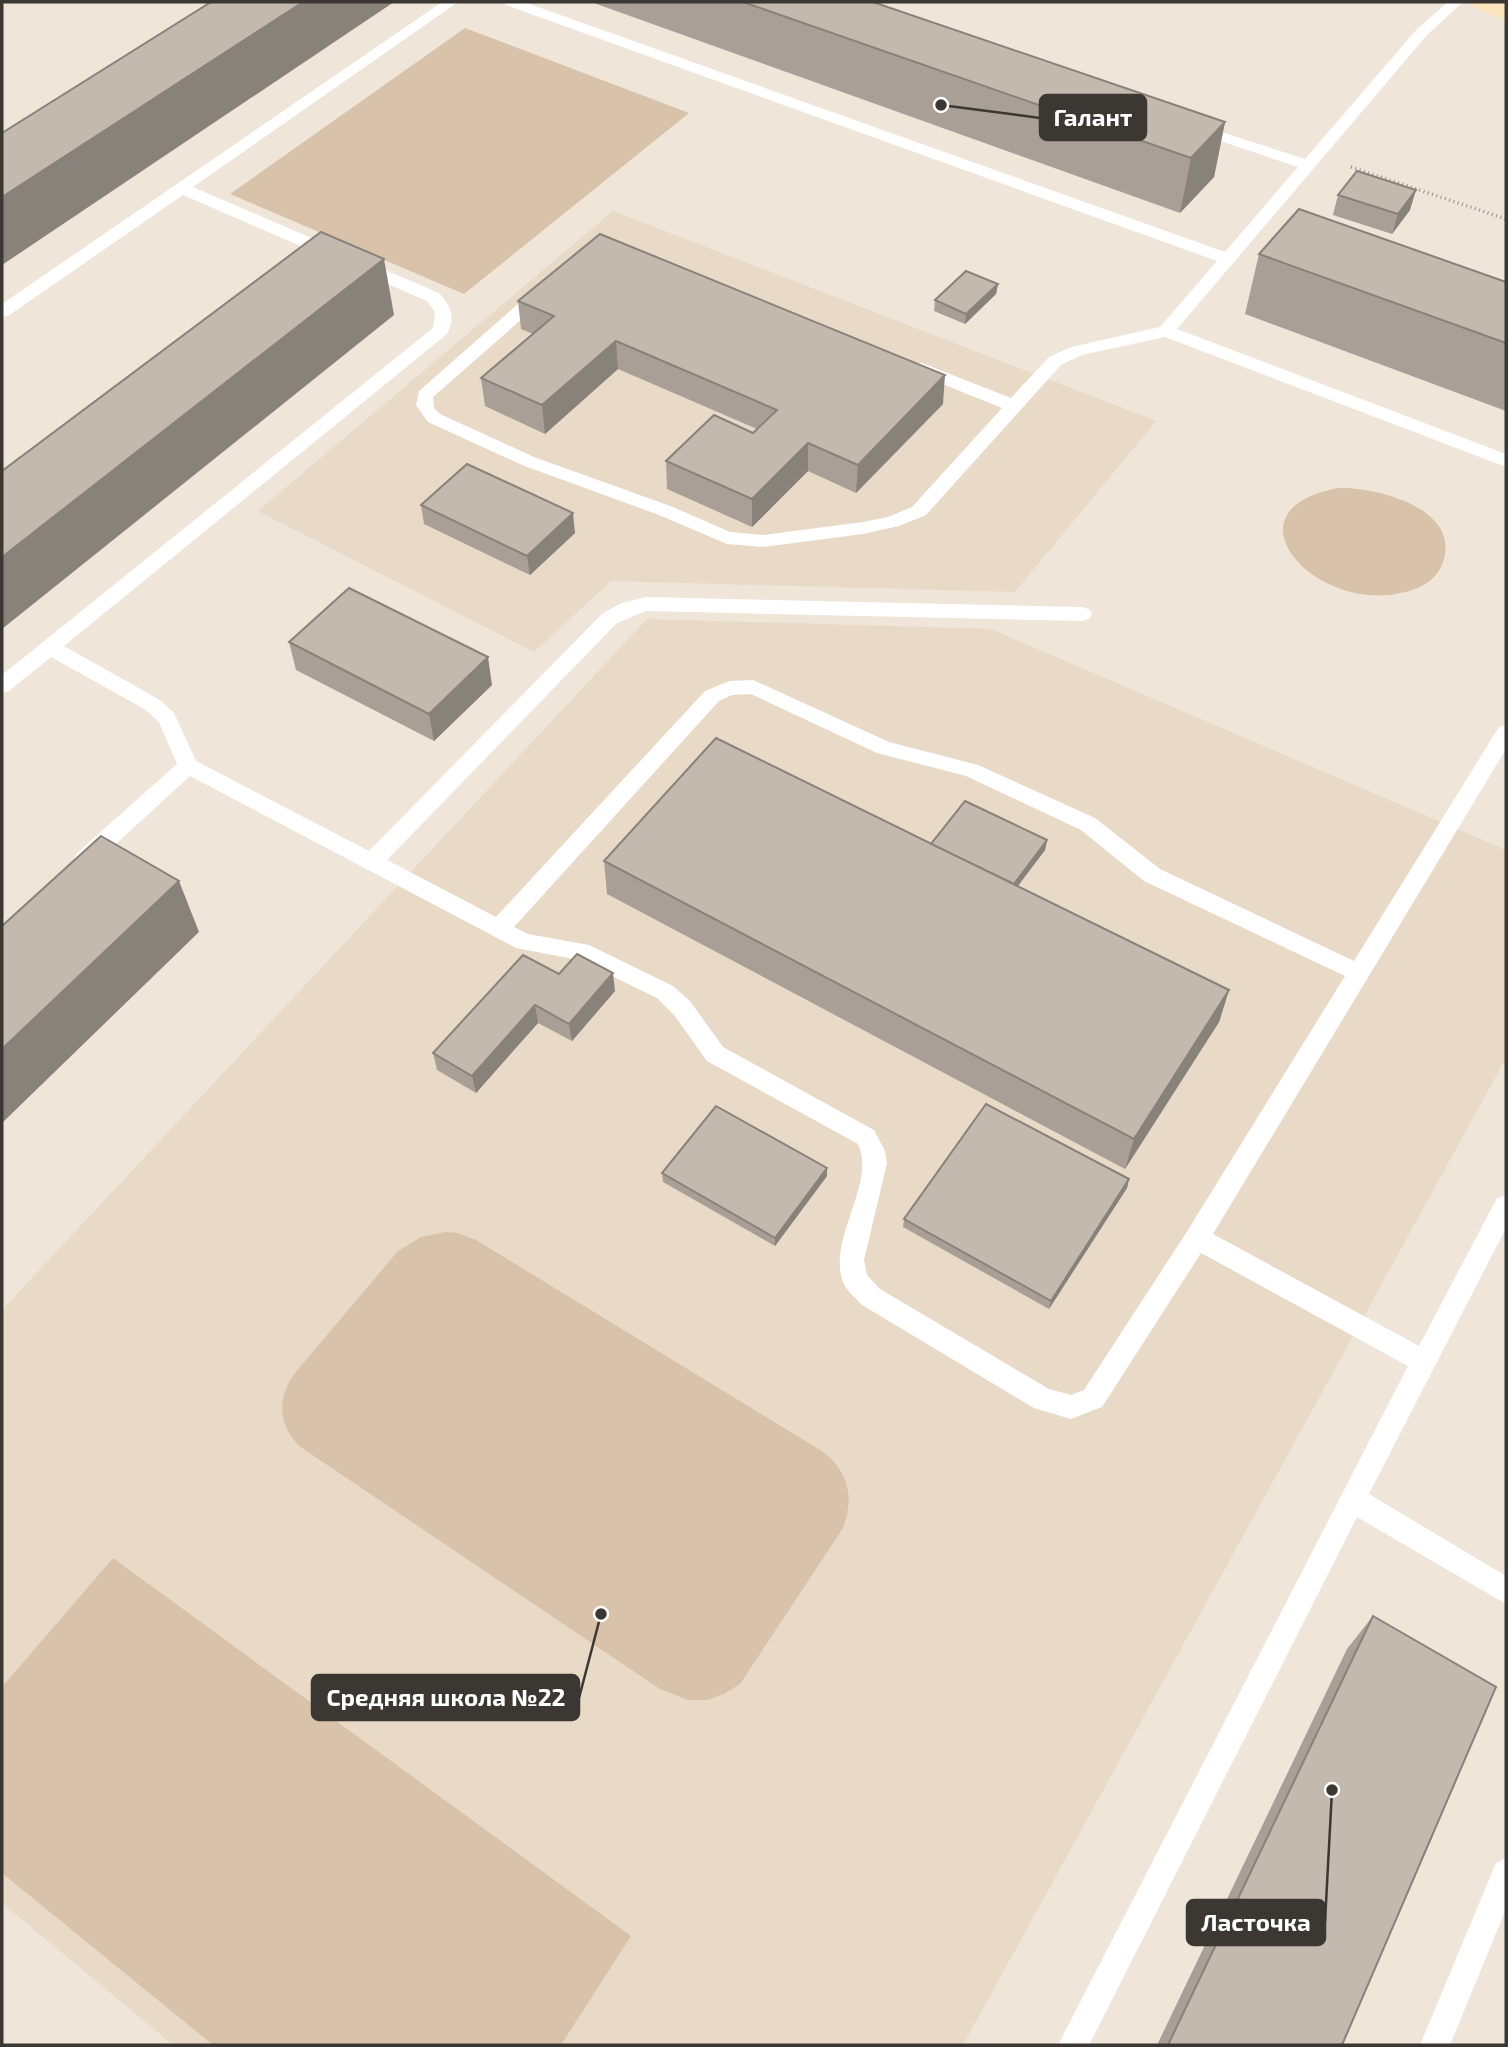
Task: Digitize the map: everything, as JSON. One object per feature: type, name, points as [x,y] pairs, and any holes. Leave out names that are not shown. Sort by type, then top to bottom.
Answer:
[{"type":"main road","points":[[1482,2],[1506,13]]},
{"type":"lane","points":[[2,312],[451,2]]},
{"type":"lane","points":[[511,2],[1228,259]]},
{"type":"lane","points":[[1166,331],[1228,259],[1263,228],[1309,166],[1422,32],[1457,2]]},
{"type":"lane","points":[[1178,122],[1309,166]]},
{"type":"lane","points":[[2,687],[441,330],[446,317],[442,307],[432,297],[181,188]]},
{"type":"lane","points":[[554,282],[425,395],[423,402],[426,411],[434,418],[528,461],[666,511],[727,538],[763,541],[863,528],[892,522],[919,511],[1055,361],[1077,351],[1166,331],[1506,461]]},
{"type":"lane","points":[[897,359],[1014,406]]},
{"type":"lane","points":[[372,862],[610,618],[629,608],[646,604],[1082,614]]},
{"type":"lane","points":[[50,647],[153,705],[167,718],[188,765],[524,942],[581,951],[665,992],[682,1008],[715,1054],[866,1137],[875,1163],[852,1259],[855,1280],[871,1297],[1043,1400],[1071,1408],[1093,1399],[1197,1238],[1506,732]]},
{"type":"lane","points":[[499,929],[712,696],[729,688],[753,687],[884,748],[971,770],[1088,824],[1152,875],[1359,973]]},
{"type":"lane","points":[[74,869],[188,765]]},
{"type":"lane","points":[[1073,2045],[1352,1499],[1506,1205]]},
{"type":"lane","points":[[1197,1238],[1424,1362]]},
{"type":"lane","points":[[1352,1499],[1506,1591]]},
{"type":"lane","points":[[1435,2045],[1506,1873]]},
{"type":"path","points":[[1309,166],[1347,166],[1506,219]]},
{"type":"shaded area","points":[[465,28],[689,113],[464,294],[230,194]]},
{"type":"shaded area","points":[[613,211],[1156,421],[1015,592],[611,581],[534,652],[258,511]]},
{"type":"shaded area","points":[[1339,488],[1373,491],[1392,496],[1426,513],[1439,526],[1445,541],[1442,566],[1434,577],[1412,590],[1372,595],[1340,589],[1313,575],[1294,557],[1284,536],[1286,516],[1304,499]]},
{"type":"shaded area","points":[[647,619],[991,629],[1506,850],[1506,1058],[963,2045],[173,2045],[2,1903],[2,1310]]},
{"type":"shaded area","points":[[445,1232],[458,1233],[476,1240],[820,1450],[830,1457],[843,1475],[848,1506],[843,1528],[740,1684],[707,1700],[688,1700],[660,1689],[302,1448],[288,1431],[282,1412],[283,1402],[295,1373],[398,1251],[421,1237]]},
{"type":"shaded area","points":[[113,1558],[631,1936],[561,2045],[213,2045],[2,1873],[2,1687]]},
{"type":"building","points":[[211,2],[303,2],[2,197],[2,133]]},
{"type":"building","points":[[743,2],[873,2],[1225,122],[1191,158]]},
{"type":"building","points":[[1357,171],[1416,190],[1398,214],[1338,195]]},
{"type":"building","points":[[1299,209],[1506,282],[1506,343],[1259,254]]},
{"type":"building","points":[[321,232],[384,259],[2,557],[2,471]]},
{"type":"building","points":[[600,234],[945,375],[858,465],[808,443],[752,499],[666,461],[714,415],[753,433],[777,410],[616,341],[542,405],[481,378],[554,316],[518,301]]},
{"type":"building","points":[[966,271],[998,284],[966,314],[935,300]]},
{"type":"building","points":[[467,464],[573,513],[527,556],[421,505]]},
{"type":"building","points":[[349,588],[488,657],[429,714],[289,642]]},
{"type":"building","points":[[716,738],[1229,990],[1134,1139],[604,861]]},
{"type":"building","points":[[965,801],[1047,840],[1014,884],[931,844]]},
{"type":"building","points":[[101,836],[179,881],[2,1049],[2,926]]},
{"type":"building","points":[[577,954],[613,973],[569,1024],[535,1005],[472,1076],[433,1053],[523,955],[559,974]]},
{"type":"building","points":[[986,1104],[1129,1179],[1051,1301],[904,1219]]},
{"type":"building","points":[[716,1106],[827,1168],[775,1238],[662,1173]]},
{"type":"building","points":[[1373,1616],[1496,1687],[1342,2045],[1168,2045]]},
{"type":"place","name":"Галант","points":[[941,105]]},
{"type":"place","name":"Средняя школа №22","points":[[601,1614]]},
{"type":"place","name":"Ласточка","points":[[1332,1790]]}]
